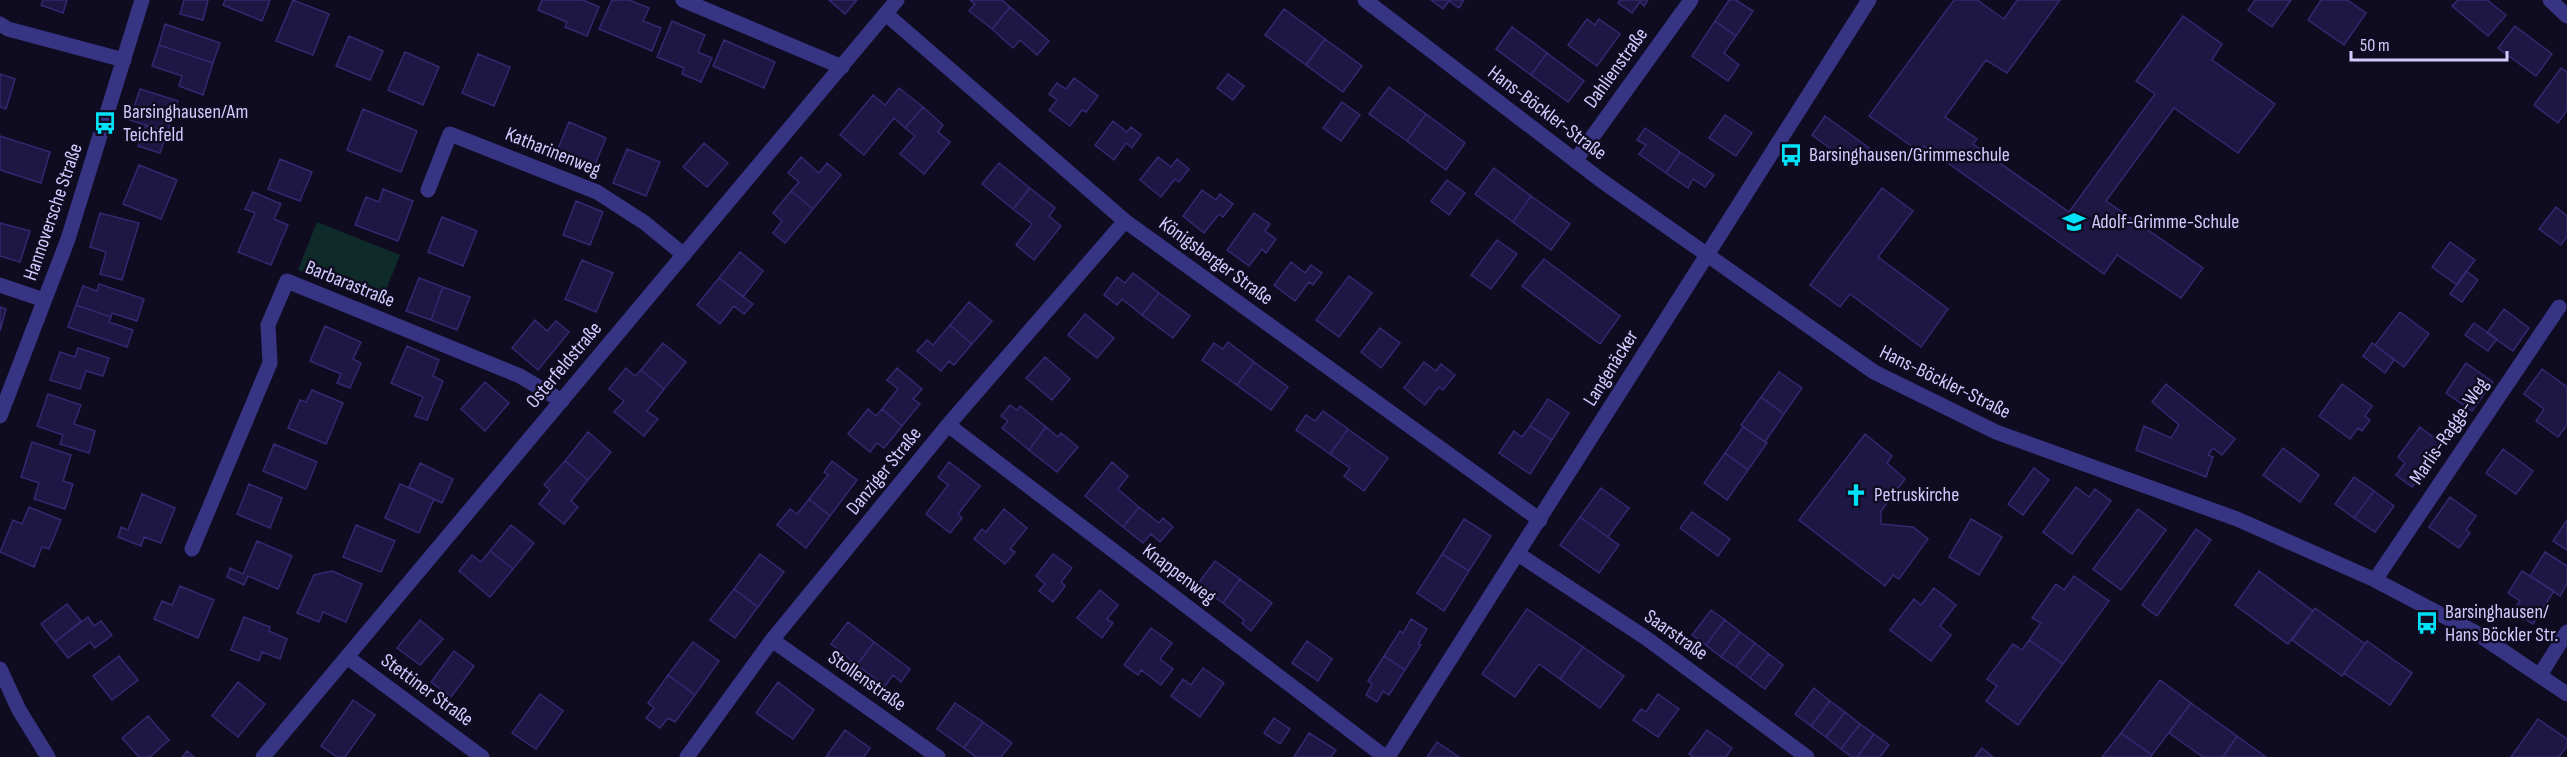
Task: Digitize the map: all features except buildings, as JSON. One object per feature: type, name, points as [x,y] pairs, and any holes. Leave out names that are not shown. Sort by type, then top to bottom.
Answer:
[{"type":"street","name":"Hannoversche Straße","points":[[0,416],[68,239],[142,0]]},
{"type":"street","points":[[683,0],[842,67]]},
{"type":"street","name":"Osterfeldstraße","points":[[263,757],[897,0]]},
{"type":"street","name":"Hans-Böckler-Straße","points":[[1365,0],[1575,161],[1874,372],[1996,432],[2237,519],[2375,579],[2476,633],[2567,694]]},
{"type":"street","name":"Dahlienstraße","points":[[1575,161],[1691,0]]},
{"type":"street","name":"Langenäcker","points":[[1386,757],[1540,520],[1869,0]]},
{"type":"street","points":[[2550,0],[2567,16]]},
{"type":"street","name":"Königsberger Straße","points":[[886,14],[1125,221],[1540,520]]},
{"type":"street","points":[[0,24],[8,29],[124,60]]},
{"type":"street","name":"Katharinenweg","points":[[428,190],[450,134],[597,192],[645,223],[684,255]]},
{"type":"street","name":"Danziger Straße","points":[[687,757],[772,640],[948,425],[1125,221]]},
{"type":"street","name":"Barbarastraße","points":[[192,549],[270,363],[268,325],[287,281],[520,376],[562,401]]},
{"type":"street","name":"Hannoversche Straße","points":[[0,285],[44,300]]},
{"type":"street","name":"Marlis-Ragge-Weg","points":[[2375,579],[2559,307]]},
{"type":"street","name":"Knappenweg","points":[[948,425],[1386,757]]},
{"type":"street","name":"Saarstraße","points":[[1518,554],[1646,638],[1807,757]]},
{"type":"street","points":[[2540,675],[2567,633]]},
{"type":"street","name":"Stollenstraße","points":[[772,640],[938,757]]},
{"type":"street","name":"Stettiner Straße","points":[[347,657],[482,757]]},
{"type":"street","points":[[0,669],[19,710],[48,757]]},
{"type":"green space","points":[[317,222],[400,255],[381,302],[298,270]]},
{"type":"place","name":"Barsinghausen/Am Teichfeld","points":[[105,123]]},
{"type":"place","name":"Barsinghausen/Grimmeschule","points":[[1791,155]]},
{"type":"place","name":"Adolf-Grimme-Schule","points":[[2074,222]]},
{"type":"place","name":"Petruskirche","points":[[1856,495]]},
{"type":"place","name":"Barsinghausen/ Hans Böckler Str.","points":[[2427,623]]}]
